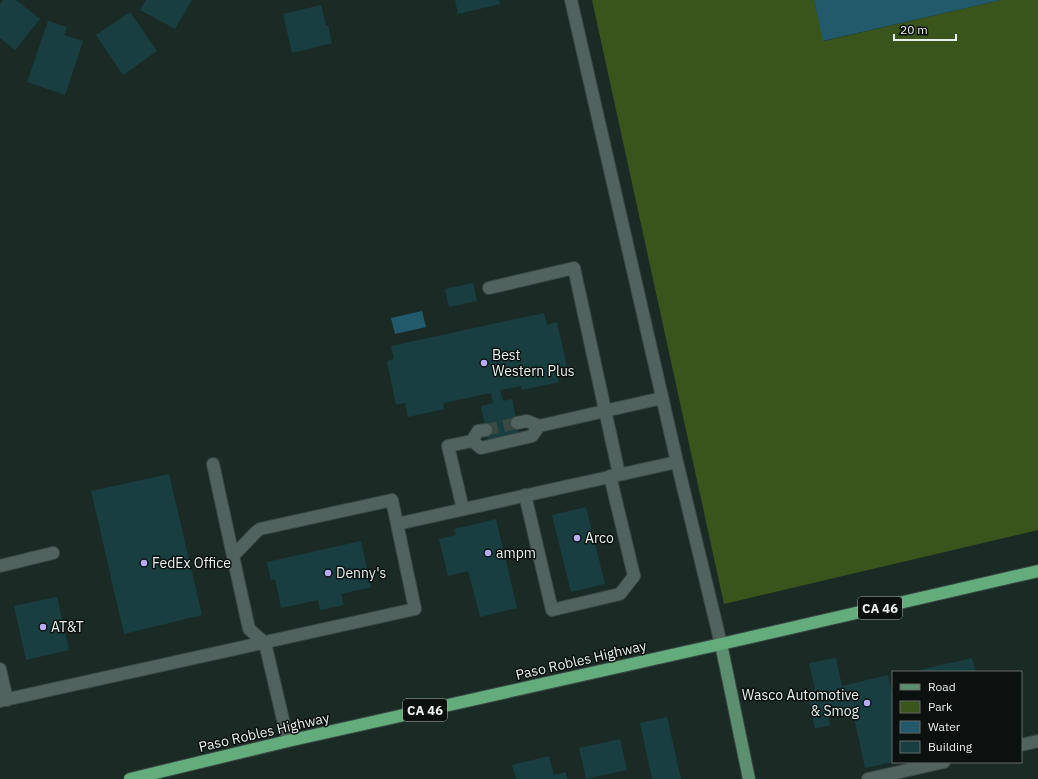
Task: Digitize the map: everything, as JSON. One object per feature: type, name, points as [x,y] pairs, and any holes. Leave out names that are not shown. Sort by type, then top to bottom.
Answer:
[{"type":"highway","name":"Paso Robles Highway","points":[[130,779],[288,741],[1038,571]]},
{"type":"main road","points":[[721,644],[749,779]]},
{"type":"street","points":[[572,0],[662,398],[721,644]]},
{"type":"street","points":[[489,288],[574,268],[605,411],[615,475],[634,576],[620,594],[552,610],[525,495]]},
{"type":"street","points":[[517,423],[528,421],[538,426],[662,398]]},
{"type":"street","points":[[472,441],[482,448],[532,436],[538,426]]},
{"type":"street","points":[[463,509],[448,446],[472,441],[478,432],[486,430]]},
{"type":"street","points":[[397,524],[677,462]]},
{"type":"street","points":[[212,464],[249,629],[265,643],[288,741]]},
{"type":"street","points":[[0,669],[4,701],[415,609],[392,500],[260,529],[233,556]]},
{"type":"street","points":[[0,566],[53,554]]},
{"type":"street","points":[[1022,745],[1038,741]]},
{"type":"street","points":[[868,779],[940,763]]},
{"type":"green space","points":[[592,0],[814,0],[824,41],[1001,0],[1038,0],[1038,530],[724,604]]},
{"type":"water","points":[[814,0],[1001,0],[823,41]]},
{"type":"water","points":[[422,311],[426,327],[395,334],[391,318]]},
{"type":"building","points":[[3,0],[16,0],[40,19],[15,50],[0,38],[0,4]]},
{"type":"building","points":[[146,0],[192,0],[175,29],[140,10]]},
{"type":"building","points":[[455,0],[499,0],[500,4],[458,14]]},
{"type":"building","points":[[321,5],[332,43],[292,53],[283,14]]},
{"type":"building","points":[[130,12],[157,51],[123,75],[96,35]]},
{"type":"building","points":[[48,21],[67,27],[64,35],[83,41],[65,95],[27,82]]},
{"type":"building","points":[[473,283],[477,301],[449,307],[445,289]]},
{"type":"building","points":[[544,313],[547,325],[557,322],[567,367],[556,369],[559,382],[522,390],[521,386],[500,390],[503,401],[512,399],[519,433],[488,440],[481,406],[493,403],[491,393],[443,403],[444,409],[408,417],[405,403],[396,405],[387,361],[394,359],[391,346]]},
{"type":"building","points":[[169,474],[202,615],[124,634],[91,491]]},
{"type":"building","points":[[586,507],[605,584],[571,592],[552,515]]},
{"type":"building","points":[[496,519],[517,608],[480,617],[468,571],[448,576],[439,539],[456,535],[454,529]]},
{"type":"building","points":[[361,541],[371,587],[341,594],[344,605],[320,610],[318,600],[281,608],[275,579],[271,580],[267,562]]},
{"type":"building","points":[[57,597],[69,650],[26,660],[14,606]]},
{"type":"building","points":[[836,658],[842,686],[888,675],[892,694],[892,762],[865,768],[852,708],[828,713],[830,725],[815,729],[807,692],[815,690],[809,663]]},
{"type":"building","points":[[972,658],[976,671],[915,671]]},
{"type":"building","points":[[667,717],[681,779],[652,779],[640,723]]},
{"type":"building","points":[[620,739],[627,770],[586,779],[579,748]]},
{"type":"building","points":[[549,756],[554,775],[566,772],[567,779],[516,779],[512,765]]},
{"type":"tunnel","points":[[486,430],[517,423]]},
{"type":"place","name":"Best Western Plus","points":[[484,363]]},
{"type":"place","name":"Arco","points":[[577,538]]},
{"type":"place","name":"ampm","points":[[488,553]]},
{"type":"place","name":"FedEx Office","points":[[144,563]]},
{"type":"place","name":"Denny's","points":[[328,573]]},
{"type":"place","name":"AT&T","points":[[43,627]]},
{"type":"place","name":"Wasco Automotive & Smog","points":[[867,703]]}]
